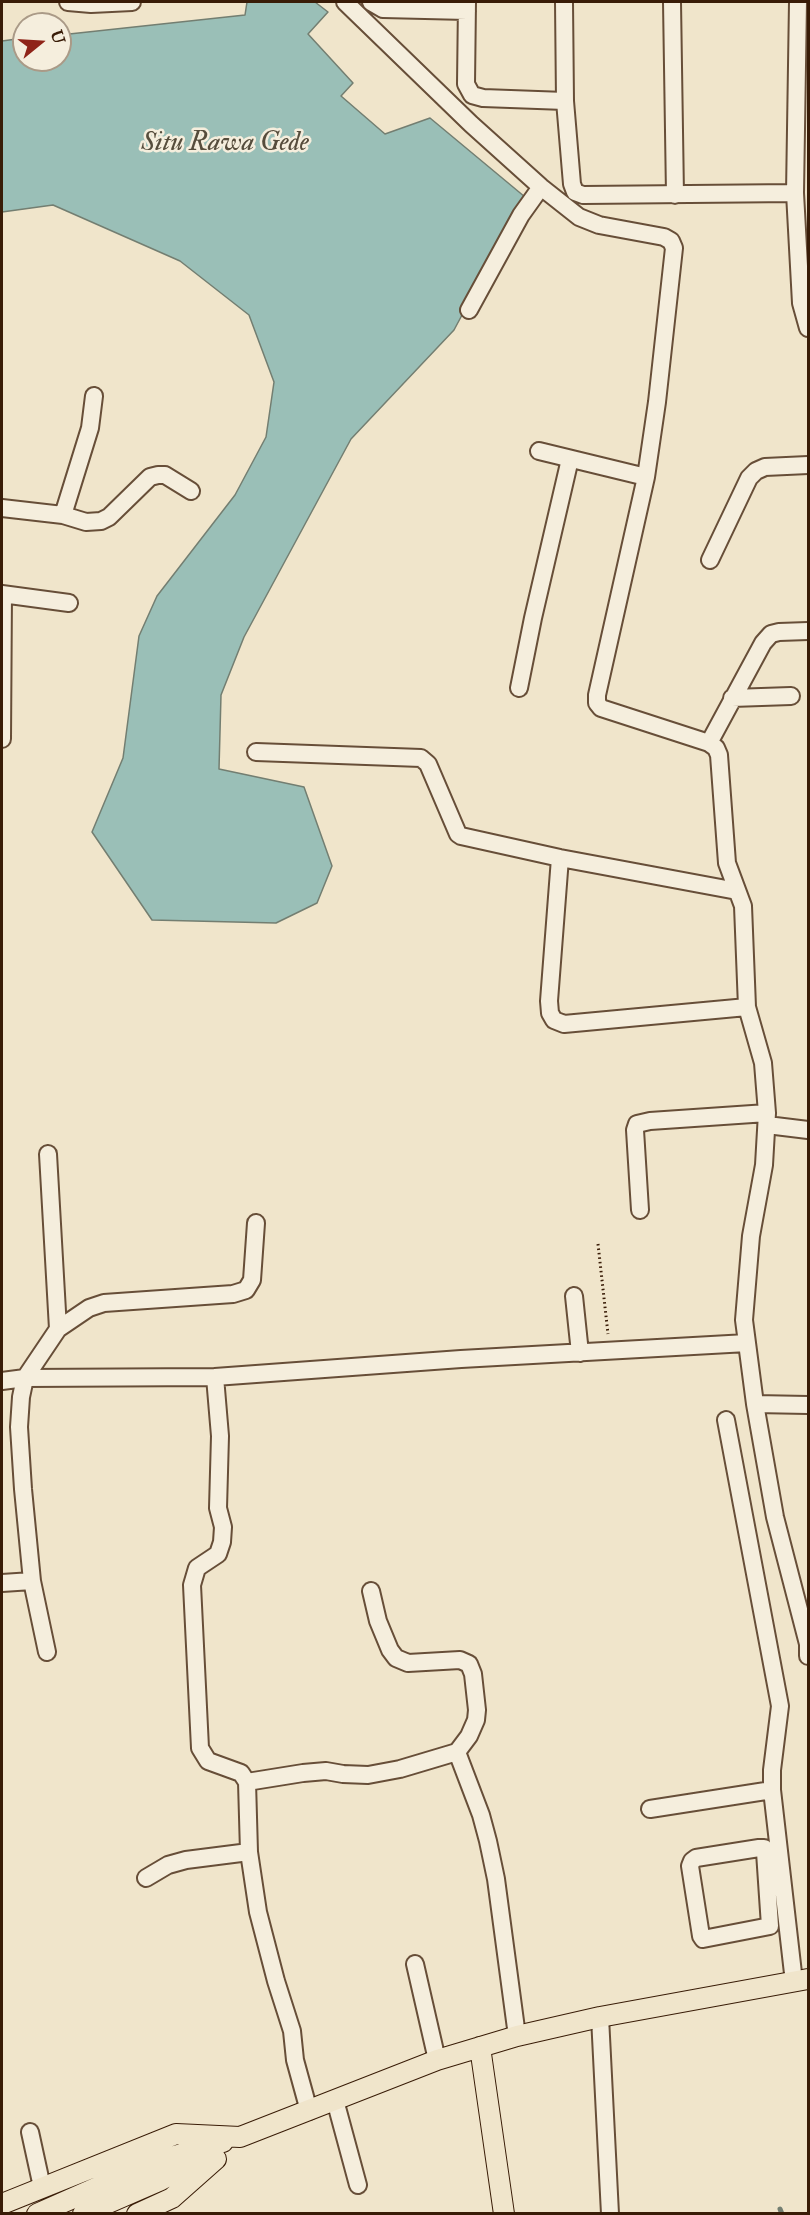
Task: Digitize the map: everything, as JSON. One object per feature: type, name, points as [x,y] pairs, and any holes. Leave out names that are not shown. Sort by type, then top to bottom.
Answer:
[{"type":"main road","points":[[37,2214],[159,2170],[437,2060],[517,2036],[600,2018],[802,1981]]},
{"type":"main road","points":[[480,2047],[504,2214]]},
{"type":"main road","points":[[2,2204],[176,2134],[239,2138]]},
{"type":"main road","points":[[137,2214],[172,2198],[239,2138]]},
{"type":"main road","points":[[83,2214],[159,2170]]},
{"type":"street","points":[[68,2],[91,4],[132,2]]},
{"type":"street","points":[[345,2],[471,124],[541,187],[579,217],[599,225],[664,237],[671,241],[674,248],[657,402],[646,477],[597,703],[601,708],[709,743],[716,748],[719,755],[727,864],[743,906],[747,1007],[764,1063],[767,1119],[764,1166],[751,1236],[744,1320],[755,1404],[775,1517],[808,1644],[808,1656]]},
{"type":"street","points":[[371,2],[383,9],[467,6],[466,84],[472,95],[483,98],[565,101]]},
{"type":"street","points":[[564,2],[565,101],[572,184],[575,192],[584,195],[795,193]]},
{"type":"street","points":[[672,2],[675,195]]},
{"type":"street","points":[[798,2],[795,193],[801,303],[808,328]]},
{"type":"street","points":[[469,310],[520,215],[541,187]]},
{"type":"street","points":[[63,515],[90,428],[94,396]]},
{"type":"street","points":[[539,451],[646,477]]},
{"type":"street","points":[[519,688],[570,459]]},
{"type":"street","points":[[710,560],[749,478],[756,471],[765,467],[808,465]]},
{"type":"street","points":[[2,508],[63,515],[86,522],[101,521],[109,517],[150,477],[165,475],[191,491]]},
{"type":"street","points":[[2,738],[2,594],[69,603]]},
{"type":"street","points":[[709,743],[763,643],[771,634],[808,631]]},
{"type":"street","points":[[732,698],[790,696]]},
{"type":"street","points":[[256,752],[421,758],[428,764],[458,834],[560,858],[737,891]]},
{"type":"street","points":[[560,858],[549,1002],[550,1013],[554,1020],[564,1024],[747,1007]]},
{"type":"street","points":[[640,1210],[635,1130],[637,1124],[650,1121],[767,1119],[808,1130]]},
{"type":"street","points":[[48,1154],[58,1329]]},
{"type":"street","points":[[47,1652],[32,1581],[22,1489],[19,1427],[25,1378],[58,1329],[89,1308],[104,1303],[233,1294],[246,1290],[252,1280],[256,1223]]},
{"type":"street","points":[[574,1296],[580,1353]]},
{"type":"street","points":[[2,1381],[25,1378],[215,1377],[336,1367],[747,1343]]},
{"type":"street","points":[[215,1377],[220,1436],[218,1508],[223,1527],[222,1542],[218,1554],[197,1568],[192,1585],[200,1748],[208,1761],[241,1773],[248,1782],[249,1852],[258,1912],[292,2031],[295,2060],[309,2111]]},
{"type":"street","points":[[755,1404],[808,1405]]},
{"type":"street","points":[[726,1420],[780,1706],[772,1770],[776,1885],[770,1926],[703,1939],[690,1866],[696,1858],[762,1848],[776,1885],[802,1981]]},
{"type":"street","points":[[2,1583],[32,1581]]},
{"type":"street","points":[[248,1782],[303,1773],[368,1775],[400,1769],[457,1752],[469,1736],[476,1720],[477,1710],[473,1674],[469,1664],[460,1660],[408,1663],[396,1658],[390,1650],[378,1621],[371,1591]]},
{"type":"street","points":[[457,1752],[481,1815],[488,1841],[496,1879],[517,2036]]},
{"type":"street","points":[[650,1809],[772,1790]]},
{"type":"street","points":[[146,1878],[168,1865],[186,1860],[249,1852]]},
{"type":"street","points":[[415,1964],[437,2060]]},
{"type":"street","points":[[600,2018],[610,2214]]},
{"type":"street","points":[[335,2100],[358,2185]]},
{"type":"street","points":[[30,2133],[42,2187]]},
{"type":"path","points":[[598,1244],[609,1351]]},
{"type":"water","name":"Situ Rawa Gede","points":[[247,2],[315,2],[328,12],[308,34],[353,83],[341,96],[385,134],[430,118],[525,197],[454,330],[351,439],[244,637],[221,695],[219,769],[304,787],[332,866],[317,903],[276,923],[152,920],[92,832],[123,758],[139,636],[157,596],[235,495],[266,437],[274,382],[249,315],[180,261],[53,205],[2,212],[2,41],[12,40],[12,72],[72,72],[72,34],[245,15]]},
{"type":"waterway","points":[[780,2209],[782,2214]]}]
